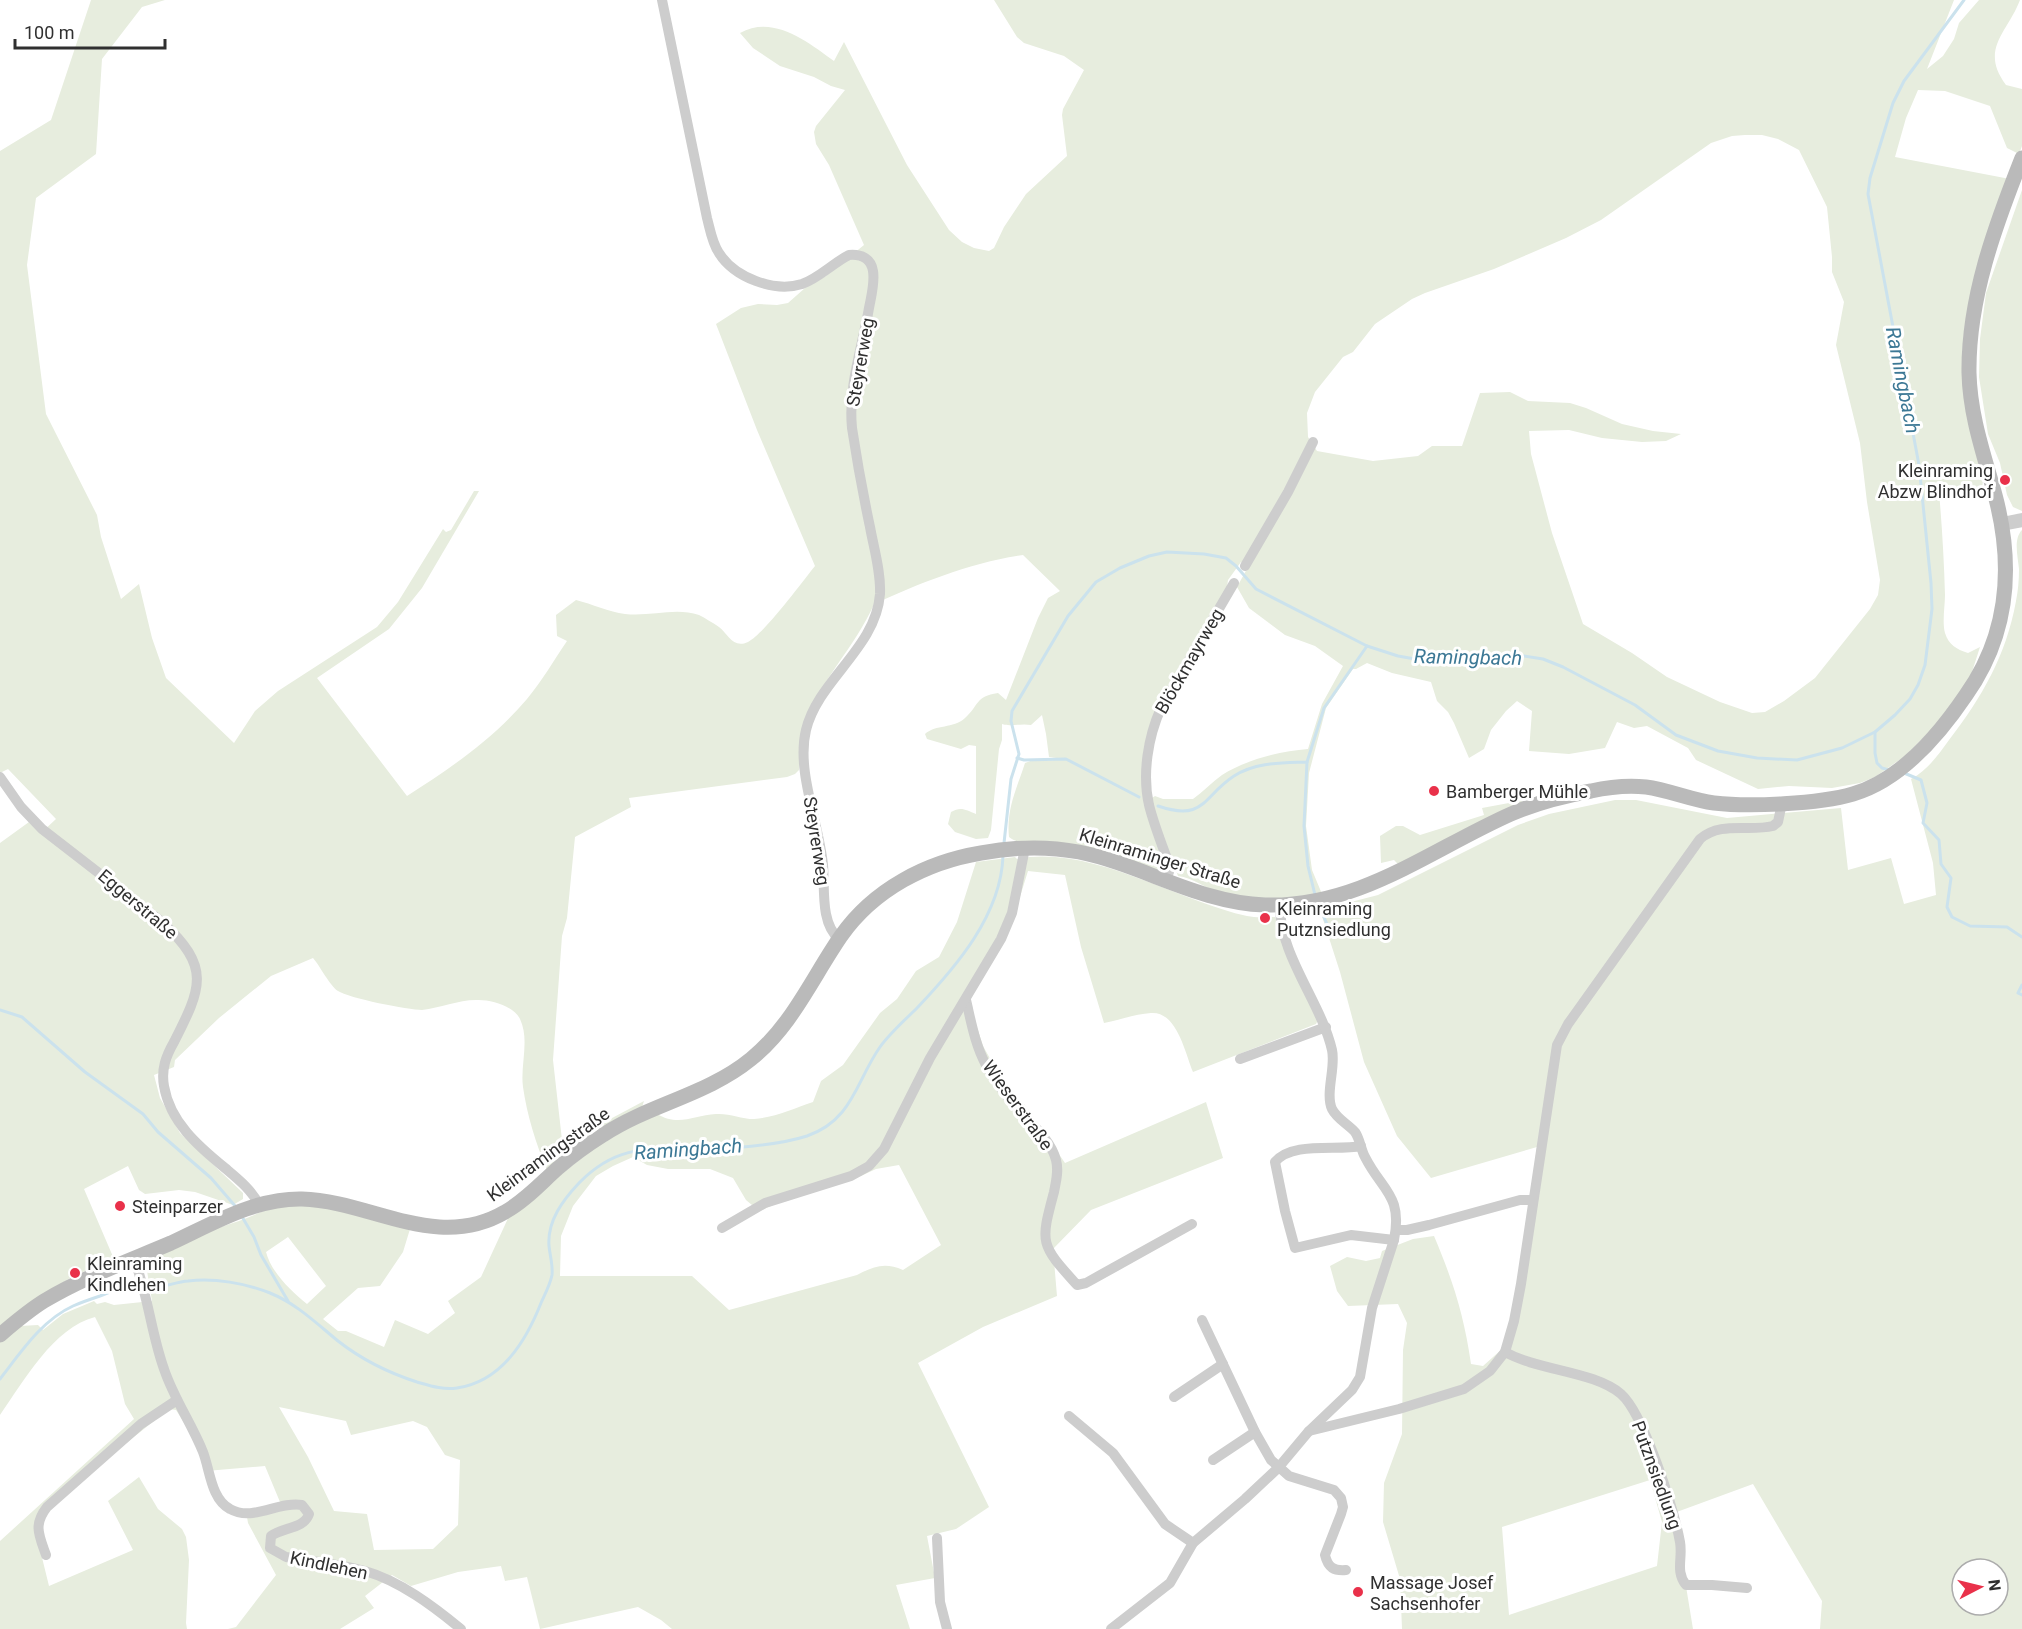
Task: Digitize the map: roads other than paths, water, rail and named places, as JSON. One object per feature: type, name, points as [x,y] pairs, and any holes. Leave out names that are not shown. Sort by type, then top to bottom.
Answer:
[{"type":"main road","name":"Kleinraminger Straße","points":[[978,853],[1022,848],[1077,852],[1228,901],[1280,905],[1317,901],[1352,892],[1392,876],[1512,814],[1535,805],[1586,792],[1633,786],[1665,790],[1718,803],[1782,803],[1858,793],[1887,778],[1933,737],[1965,698],[1989,654],[2000,617],[2006,585],[2006,556],[2002,524],[1972,412],[1969,368],[1975,310],[1986,260],[2022,158]]},
{"type":"main road","name":"Kleinramingstraße","points":[[0,1335],[49,1298],[256,1206],[285,1200],[321,1200],[431,1228],[462,1227],[493,1218],[518,1204],[558,1168],[601,1136],[640,1115],[714,1084],[750,1060],[765,1046],[792,1013],[839,939],[859,913],[873,900],[902,880],[940,863],[978,853]]},
{"type":"street","name":"Steyrerweg","points":[[662,0],[707,218],[717,251],[725,261],[749,278],[781,285],[802,284],[849,255],[857,254],[866,257],[873,272],[867,321],[851,387],[850,408],[877,565],[880,596],[871,624],[863,638],[810,717],[804,742],[806,773],[822,863],[828,921],[833,933],[839,939]]},
{"type":"street","points":[[1245,566],[1288,492],[1313,442]]},
{"type":"street","points":[[2002,524],[2022,520]]},
{"type":"street","name":"Blöckmayrweg","points":[[1165,881],[1169,872],[1169,864],[1148,798],[1147,760],[1152,727],[1234,583]]},
{"type":"street","name":"Eggerstraße","points":[[0,777],[30,818],[162,922],[192,954],[196,965],[197,987],[188,1014],[164,1063],[166,1097],[177,1120],[186,1132],[240,1180],[256,1198],[256,1206]]},
{"type":"street","points":[[1309,1431],[1399,1409],[1464,1389],[1490,1371],[1505,1352],[1521,1284],[1557,1045],[1568,1024],[1700,839],[1708,832],[1718,829],[1773,826],[1778,822],[1782,803]]},
{"type":"street","points":[[722,1228],[765,1203],[852,1176],[869,1166],[884,1149],[930,1058],[1001,939],[1012,913],[1022,848]]},
{"type":"street","points":[[1111,1629],[1170,1583],[1193,1543],[1245,1499],[1278,1467],[1309,1431],[1352,1390],[1360,1377],[1372,1308],[1395,1235],[1395,1209],[1391,1193],[1365,1158],[1355,1132],[1332,1109],[1333,1053],[1326,1028],[1292,955],[1281,925],[1280,905]]},
{"type":"street","name":"Wieserstraße","points":[[966,1000],[973,1031],[986,1065],[1010,1101],[1051,1146],[1057,1161],[1058,1176],[1044,1230],[1046,1244],[1055,1261],[1077,1285],[1192,1224]]},
{"type":"street","points":[[1240,1059],[1326,1028]]},
{"type":"street","points":[[1361,1146],[1300,1150],[1282,1156],[1275,1162],[1295,1248],[1351,1235],[1395,1235],[1520,1200],[1533,1200]]},
{"type":"street","name":"Kindlehen","points":[[134,1259],[157,1347],[177,1400],[202,1450],[214,1488],[224,1505],[231,1510],[252,1513],[295,1503],[302,1504],[309,1514],[305,1523],[277,1531],[271,1536],[270,1548],[286,1557],[365,1571],[386,1579],[436,1610],[461,1629]]},
{"type":"street","points":[[1202,1320],[1266,1454],[1278,1467],[1295,1478],[1334,1490],[1341,1498],[1343,1507],[1325,1555],[1333,1570],[1347,1570]]},
{"type":"street","name":"Putznsiedlung","points":[[1505,1352],[1520,1360],[1605,1383],[1622,1395],[1639,1420],[1657,1464],[1677,1527],[1681,1548],[1680,1577],[1686,1585],[1747,1588]]},
{"type":"street","points":[[1174,1397],[1223,1364]]},
{"type":"street","points":[[46,1555],[38,1533],[38,1524],[39,1516],[46,1507],[141,1424],[177,1400]]},
{"type":"street","points":[[1069,1416],[1113,1453],[1165,1524],[1193,1543]]},
{"type":"street","points":[[1213,1460],[1255,1432]]},
{"type":"street","points":[[937,1538],[940,1602],[947,1629]]},
{"type":"waterway","name":"Ramingbach","points":[[1004,843],[1011,779],[1019,754],[1011,721],[1012,711],[1068,616],[1096,582],[1120,568],[1149,556],[1167,552],[1226,558],[1256,589],[1367,646],[1398,656],[1435,659],[1512,654],[1543,659],[1635,705],[1676,735],[1718,751],[1757,758],[1797,760],[1842,748],[1875,732],[1895,715],[1910,699],[1925,665],[1932,609],[1931,583],[1919,465],[1868,194],[1870,178],[1893,103],[1904,81],[1964,0]]},
{"type":"waterway","name":"Ramingbach","points":[[1158,806],[1185,811],[1195,809],[1242,771],[1269,764],[1307,762],[1324,708],[1367,646]]},
{"type":"waterway","points":[[1875,732],[1877,763],[1889,770]]},
{"type":"waterway","name":"Ramingbach","points":[[1017,758],[1024,760],[1066,759],[1139,797]]},
{"type":"waterway","points":[[1307,762],[1304,826],[1308,866],[1315,895]]},
{"type":"waterway","points":[[1904,773],[1921,780],[1927,803],[1923,823],[1939,840],[1941,864],[1951,878],[1947,907],[1952,917],[1970,926],[2007,927],[2022,937]]},
{"type":"waterway","name":"Ramingbach","points":[[147,1287],[198,1280],[250,1286],[289,1303],[356,1354],[386,1370],[442,1388],[457,1388],[487,1377],[499,1368],[520,1345],[535,1317],[552,1275],[549,1237],[553,1220],[567,1196],[579,1183],[609,1160],[623,1154],[654,1149],[718,1149],[771,1144],[807,1136],[834,1120],[852,1098],[884,1042],[947,975],[974,939],[994,899],[1003,856]]},
{"type":"waterway","points":[[1318,904],[1332,935]]},
{"type":"waterway","points":[[2022,985],[2018,993],[2022,995]]},
{"type":"waterway","points":[[0,1010],[22,1017],[85,1072],[143,1114],[158,1132],[211,1178],[236,1207]]},
{"type":"waterway","points":[[241,1215],[288,1301]]},
{"type":"waterway","name":"Ramingbach","points":[[0,1379],[42,1328],[62,1312],[115,1290],[141,1286]]},
{"type":"place","name":"Kleinraming Abzw Blindhof","points":[[2005,480]]},
{"type":"place","name":"Bamberger Mühle","points":[[1434,791]]},
{"type":"place","name":"Kleinraming Putznsiedlung","points":[[1265,918]]},
{"type":"place","name":"Steinparzer","points":[[120,1206]]},
{"type":"place","name":"Kleinraming Kindlehen","points":[[75,1273]]},
{"type":"place","name":"Massage Josef Sachsenhofer","points":[[1358,1592]]}]
